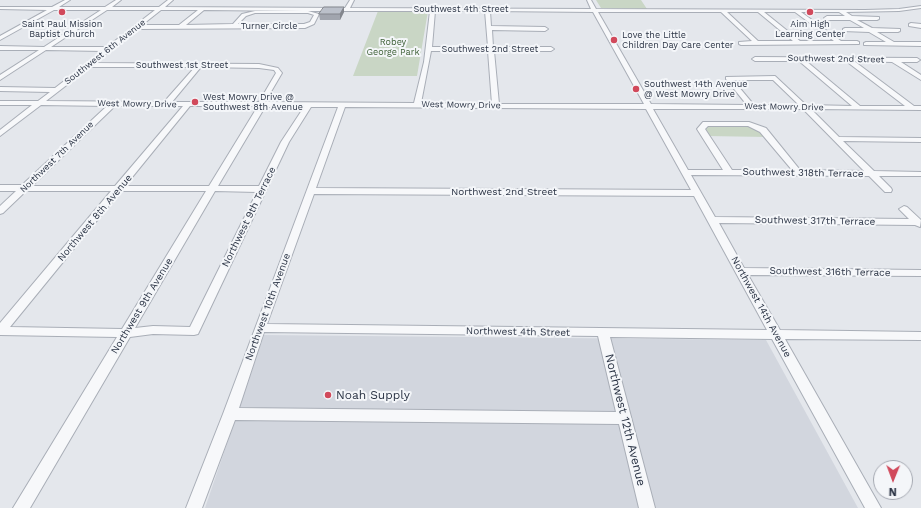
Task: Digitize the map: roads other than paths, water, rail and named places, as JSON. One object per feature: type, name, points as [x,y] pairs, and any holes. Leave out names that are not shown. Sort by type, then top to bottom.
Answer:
[{"type":"street","points":[[0,38],[68,0]]},
{"type":"street","points":[[0,78],[119,0]]},
{"type":"street","name":"Southwest 6th Avenue","points":[[0,134],[171,0]]},
{"type":"street","points":[[347,9],[352,0]]},
{"type":"street","points":[[378,9],[382,0]]},
{"type":"street","name":"Northwest 14th Avenue","points":[[590,0],[873,508]]},
{"type":"street","points":[[233,9],[237,4]]},
{"type":"street","points":[[270,9],[274,4]]},
{"type":"street","points":[[180,27],[201,7]]},
{"type":"street","name":"Southwest 4th Street","points":[[0,8],[201,7],[284,10],[433,9],[464,7],[487,10],[840,11],[907,10],[921,7]]},
{"type":"street","points":[[226,26],[242,9]]},
{"type":"street","points":[[417,105],[428,49],[433,9]]},
{"type":"street","name":"Turner Circle","points":[[284,10],[317,14],[312,23],[305,26],[234,26],[246,13],[284,10]]},
{"type":"street","points":[[487,10],[496,105]]},
{"type":"street","points":[[722,10],[757,43]]},
{"type":"street","points":[[758,10],[799,43]]},
{"type":"street","points":[[795,10],[840,43]]},
{"type":"street","points":[[907,10],[917,13]]},
{"type":"street","points":[[840,11],[893,44]]},
{"type":"street","points":[[827,18],[877,18]]},
{"type":"street","points":[[911,25],[921,26]]},
{"type":"street","points":[[137,26],[234,26]]},
{"type":"street","points":[[488,28],[546,29]]},
{"type":"street","points":[[845,30],[898,30]]},
{"type":"street","points":[[741,43],[857,43]]},
{"type":"street","points":[[866,44],[921,44]]},
{"type":"street","points":[[0,48],[109,49]]},
{"type":"street","name":"Southwest 2nd Street","points":[[428,49],[551,49]]},
{"type":"street","name":"Southwest 2nd Street","points":[[755,59],[917,60]]},
{"type":"street","points":[[800,59],[859,108]]},
{"type":"street","points":[[848,59],[912,108]]},
{"type":"street","points":[[894,60],[921,78]]},
{"type":"street","name":"Southwest 1st Street","points":[[89,65],[200,65],[259,66],[276,68]]},
{"type":"street","points":[[166,104],[200,65]]},
{"type":"street","name":"Northwest 9th Avenue","points":[[21,508],[278,77],[279,72],[276,68]]},
{"type":"street","points":[[752,107],[728,78],[775,78],[869,174],[888,190]]},
{"type":"street","points":[[0,89],[57,90]]},
{"type":"street","name":"West Mowry Drive","points":[[0,103],[921,108]]},
{"type":"street","name":"Northwest 7th Avenue","points":[[0,211],[114,103]]},
{"type":"street","name":"Northwest 8th Avenue","points":[[0,331],[188,104]]},
{"type":"street","name":"Northwest 9th Terrace","points":[[126,333],[153,330],[194,331],[285,142],[309,104]]},
{"type":"street","name":"Northwest 10th Avenue","points":[[194,508],[230,414],[342,105]]},
{"type":"street","points":[[729,172],[701,129],[704,125],[749,124],[763,130],[798,173]]},
{"type":"street","points":[[835,138],[921,140]]},
{"type":"street","name":"Southwest 318th Terrace","points":[[686,172],[921,174]]},
{"type":"street","points":[[0,188],[263,189]]},
{"type":"street","name":"Northwest 2nd Street","points":[[310,192],[697,193]]},
{"type":"street","points":[[904,209],[919,223]]},
{"type":"street","name":"Southwest 317th Terrace","points":[[713,220],[919,223]]},
{"type":"street","name":"Southwest 316th Terrace","points":[[740,271],[921,273]]},
{"type":"street","name":"Northwest 4th Street","points":[[260,328],[921,336]]},
{"type":"street","points":[[0,331],[126,333]]},
{"type":"street","name":"Northwest 12th Avenue","points":[[603,333],[647,508]]},
{"type":"street","points":[[230,414],[624,418]]},
{"type":"place","name":"Saint Paul Mission Baptist Church","points":[[62,12]]},
{"type":"place","name":"Aim High Learning Center","points":[[810,12]]},
{"type":"place","name":"Love the Little Children Day Care Center","points":[[614,40]]},
{"type":"place","name":"Southwest 14th Avenue @ West Mowry Drive","points":[[636,89]]},
{"type":"place","name":"West Mowry Drive @ Southwest 8th Avenue","points":[[195,102]]},
{"type":"place","name":"Noah Supply","points":[[328,395]]},
{"type":"park label","name":"Robey George Park","points":[[393,48]]}]
